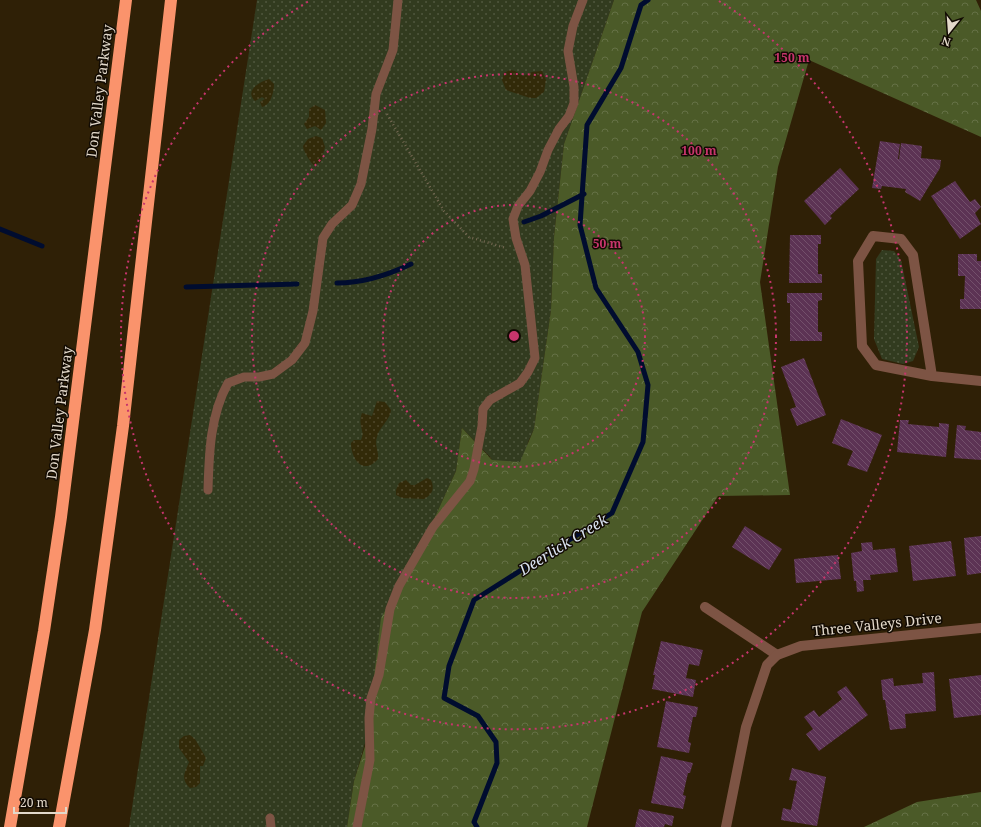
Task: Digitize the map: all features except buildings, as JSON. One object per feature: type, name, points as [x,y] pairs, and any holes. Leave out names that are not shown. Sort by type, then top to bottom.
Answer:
[{"type":"highway","name":"Don Valley Parkway","points":[[10,827],[44,630],[61,517],[126,0]]},
{"type":"highway","points":[[59,827],[95,630],[123,426],[171,0]]},
{"type":"street","points":[[932,376],[913,255],[901,239],[873,236],[858,261],[862,346],[876,365],[932,376],[981,380]]},
{"type":"street","points":[[705,606],[777,655]]},
{"type":"street","name":"Three Valleys Drive","points":[[726,827],[746,727],[766,665],[777,655],[801,646],[981,628]]},
{"type":"lane","points":[[208,490],[209,457],[214,422],[222,394],[228,383],[244,377],[259,377],[273,374],[292,360],[305,343],[313,311],[323,238],[332,224],[352,205],[362,184],[372,129],[376,94],[394,50],[398,0]]},
{"type":"lane","points":[[357,827],[370,760],[369,718],[371,698],[379,675],[390,609],[399,586],[433,527],[470,481],[474,470],[481,433],[483,410],[490,400],[520,383],[528,372],[535,358],[525,265],[520,251],[513,219],[518,206],[530,191],[540,172],[548,150],[559,129],[570,116],[574,103],[574,87],[568,51],[573,26],[583,0]]},
{"type":"path","points":[[376,94],[444,211],[468,237],[520,251]]},
{"type":"green space","points":[[257,0],[614,0],[564,144],[554,237],[551,310],[534,429],[528,442],[525,464],[494,468],[491,458],[462,428],[456,471],[424,541],[354,781],[347,827],[129,827]]},
{"type":"green space","points":[[614,0],[976,0],[981,11],[981,137],[809,60],[778,167],[760,282],[790,495],[718,496],[642,612],[587,827],[347,827],[354,781],[366,743],[381,618],[424,541],[456,471],[462,428],[492,460],[520,462],[534,429],[551,310],[554,237],[564,144]]},
{"type":"green space","points":[[882,250],[894,251],[901,260],[919,347],[913,361],[903,364],[882,359],[874,339],[876,259]]},
{"type":"green space","points":[[981,792],[981,827],[864,827],[917,802]]},
{"type":"sand","points":[[510,70],[523,76],[532,72],[542,71],[546,80],[544,92],[536,98],[530,98],[506,90],[502,80],[504,73]]},
{"type":"sand","points":[[269,79],[274,84],[273,94],[268,104],[262,107],[260,102],[265,99],[262,97],[255,101],[251,93],[254,87]]},
{"type":"sand","points":[[315,105],[325,110],[326,123],[321,130],[315,126],[307,129],[304,124],[309,117],[309,109]]},
{"type":"sand","points":[[316,136],[322,138],[325,147],[321,162],[314,165],[307,157],[303,146],[308,139]]},
{"type":"sand","points":[[377,401],[385,402],[391,410],[387,420],[378,433],[376,440],[378,459],[373,464],[363,466],[353,455],[351,443],[354,440],[361,440],[363,434],[360,421],[362,413],[372,416]]},
{"type":"sand","points":[[427,478],[431,480],[433,489],[431,494],[424,499],[402,498],[396,495],[396,490],[399,483],[406,480],[411,485],[415,485]]},
{"type":"sand","points":[[190,735],[195,739],[206,758],[203,766],[200,766],[200,783],[196,787],[190,788],[184,778],[189,762],[179,748],[179,740],[184,736]]},
{"type":"waterway","name":"Deerlick Creek","points":[[477,827],[474,822],[497,763],[496,742],[478,716],[444,698],[449,666],[474,600],[612,513],[643,442],[648,385],[638,352],[596,288],[580,225],[587,125],[621,68],[641,5],[648,0]]},
{"type":"waterway","points":[[524,222],[541,216],[584,194]]},
{"type":"waterway","points":[[0,229],[42,246]]},
{"type":"waterway","points":[[337,283],[356,282],[375,278],[411,264]]},
{"type":"waterway","points":[[186,287],[297,284]]}]
